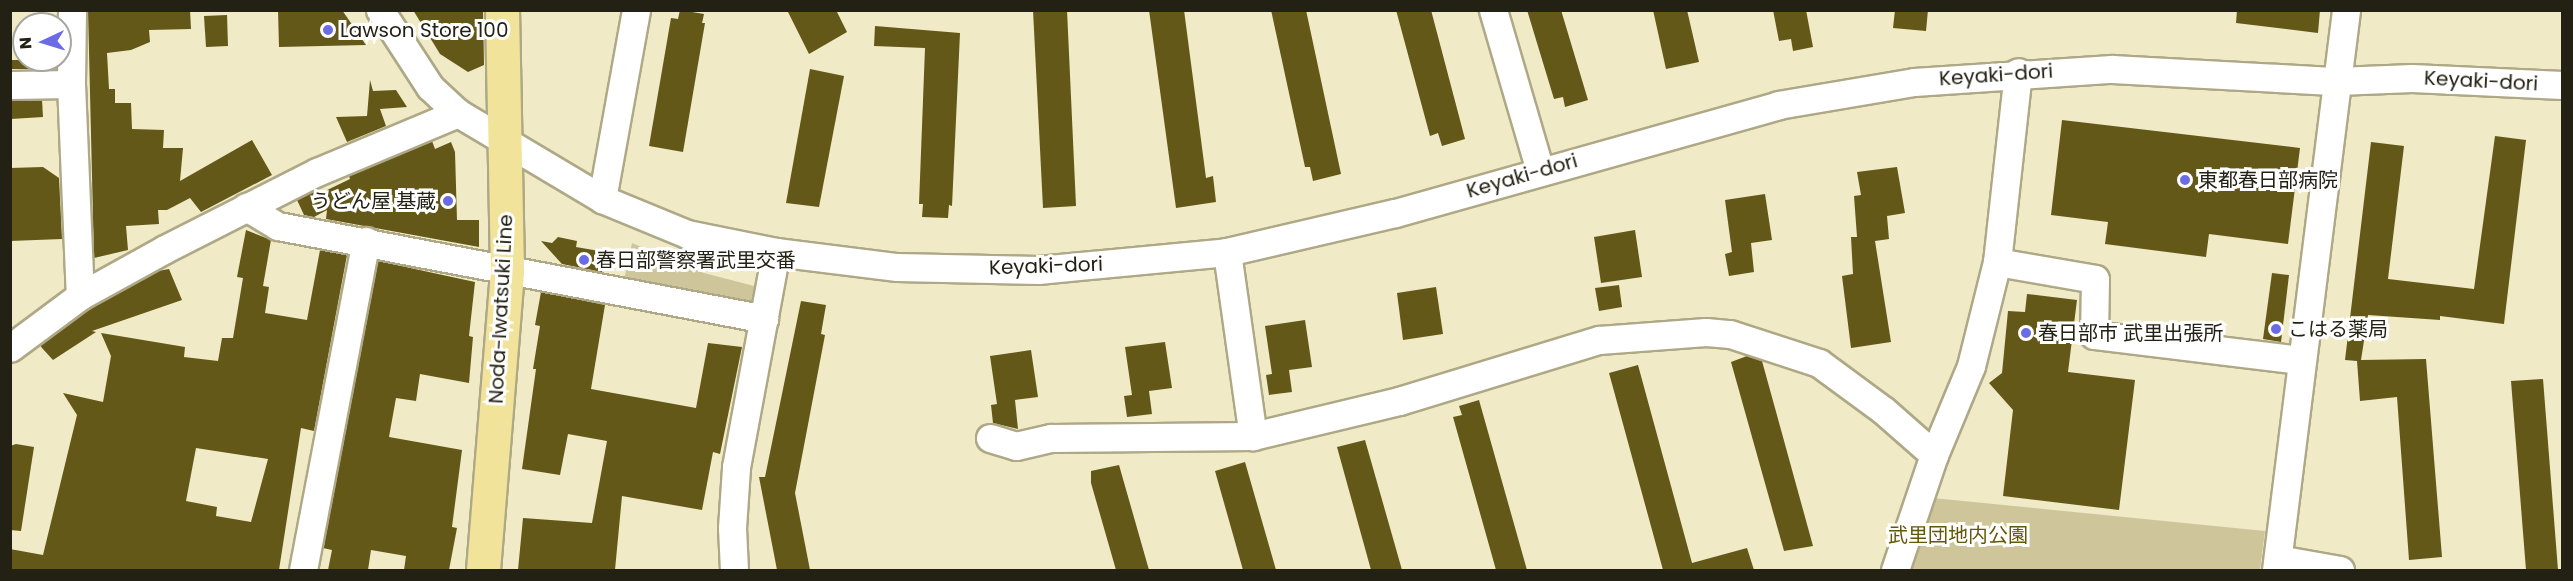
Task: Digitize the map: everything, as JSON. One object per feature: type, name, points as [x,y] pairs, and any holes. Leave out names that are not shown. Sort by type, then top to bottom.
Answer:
[{"type":"main road","name":"Noda-Iwatsuki Line","points":[[483,570],[507,270],[502,10]]},
{"type":"street","points":[[72,10],[71,84],[81,296]]},
{"type":"street","name":"Keyaki-dori","points":[[380,10],[430,87],[458,113],[602,199],[687,234],[776,252],[897,267],[1038,270],[1227,252],[1383,216],[1778,105],[1914,81],[2018,72],[2112,69],[2337,81],[2412,78],[2562,85]]},
{"type":"street","points":[[602,199],[636,10]]},
{"type":"street","points":[[1493,10],[1540,171]]},
{"type":"street","points":[[2340,570],[2277,565],[2346,10]]},
{"type":"street","points":[[1895,570],[1934,455],[1971,366],[1997,262],[2018,72]]},
{"type":"street","points":[[10,85],[71,84]]},
{"type":"street","points":[[10,348],[81,296],[246,207],[317,172],[458,113]]},
{"type":"street","points":[[246,207],[278,226],[366,241],[764,319]]},
{"type":"street","points":[[303,570],[366,241]]},
{"type":"street","points":[[734,570],[732,528],[736,467],[776,252]]},
{"type":"street","points":[[1227,252],[1253,436]]},
{"type":"street","points":[[1997,262],[2095,279],[2094,335],[2302,360]]},
{"type":"street","points":[[990,438],[1016,447],[1051,438],[1124,441],[1253,436],[1399,401],[1599,340],[1706,332],[1730,334],[1819,363],[1883,410],[1934,455]]},
{"type":"green space","points":[[632,243],[704,273],[758,287],[754,306],[624,280]]},
{"type":"green space","name":"武里団地内公園","points":[[1933,498],[2265,531],[2260,570],[1906,570]]},
{"type":"building","points":[[88,10],[190,10],[191,29],[149,30],[150,42],[131,50],[107,53],[109,89],[115,89],[115,103],[131,103],[132,129],[164,130],[163,148],[183,148],[180,181],[252,140],[272,175],[201,212],[190,198],[167,210],[158,210],[159,224],[126,226],[128,250],[94,258]]},
{"type":"building","name":"Lawson Store 100","points":[[278,10],[342,10],[366,45],[279,47]]},
{"type":"building","points":[[413,10],[483,10],[484,65],[468,72],[440,54]]},
{"type":"building","points":[[680,10],[704,14],[702,23],[705,23],[683,152],[649,146],[671,18],[678,19]]},
{"type":"building","points":[[787,10],[836,10],[847,32],[809,54]]},
{"type":"building","points":[[1033,10],[1067,10],[1076,206],[1043,208]]},
{"type":"building","points":[[1149,10],[1184,10],[1206,178],[1213,176],[1216,202],[1176,208]]},
{"type":"building","points":[[1271,10],[1306,10],[1341,174],[1313,181],[1310,167],[1305,167]]},
{"type":"building","points":[[1396,10],[1431,10],[1465,139],[1442,146],[1438,133],[1430,136]]},
{"type":"building","points":[[1527,10],[1561,10],[1588,100],[1565,107],[1563,97],[1554,99]]},
{"type":"building","points":[[1653,10],[1687,10],[1699,62],[1666,69]]},
{"type":"building","points":[[1773,10],[1806,10],[1813,47],[1793,51],[1791,39],[1779,41]]},
{"type":"building","points":[[1895,10],[1928,10],[1926,31],[1893,28]]},
{"type":"building","points":[[2237,10],[2320,10],[2318,33],[2236,23]]},
{"type":"building","points":[[227,15],[228,46],[206,47],[204,16]]},
{"type":"building","points":[[875,26],[960,33],[952,206],[949,205],[948,218],[922,217],[923,204],[919,204],[925,48],[874,46]]},
{"type":"building","points":[[810,69],[844,76],[819,207],[786,203]]},
{"type":"building","points":[[370,80],[373,91],[396,90],[407,107],[380,109],[386,126],[347,142],[336,117],[367,116]]},
{"type":"building","points":[[42,100],[43,117],[11,119],[10,101]]},
{"type":"building","name":"東都春日部病院","points":[[2062,120],[2300,148],[2288,244],[2209,234],[2206,257],[2105,244],[2108,222],[2051,215]]},
{"type":"building","points":[[2495,136],[2526,140],[2504,324],[2440,316],[2440,320],[2368,315],[2361,360],[2426,359],[2442,557],[2409,560],[2397,397],[2360,401],[2357,361],[2345,360],[2371,142],[2404,146],[2388,279],[2474,289]]},
{"type":"building","points":[[432,141],[435,149],[451,142],[455,152],[457,220],[479,220],[479,247],[326,219],[327,210],[314,217],[304,215],[297,200],[317,190],[319,194],[350,179],[349,176]]},
{"type":"building","points":[[43,167],[59,178],[62,239],[10,241],[10,168]]},
{"type":"building","points":[[1897,167],[1905,213],[1887,216],[1889,239],[1875,241],[1891,342],[1851,348],[1842,276],[1853,274],[1851,237],[1857,237],[1854,196],[1861,195],[1857,172]]},
{"type":"building","points":[[1765,194],[1772,240],[1751,243],[1754,272],[1729,276],[1725,254],[1732,252],[1725,200]]},
{"type":"building","points":[[246,230],[271,240],[263,286],[269,287],[265,313],[307,320],[320,250],[347,255],[314,431],[301,428],[279,570],[10,570],[10,549],[43,555],[77,415],[63,393],[103,402],[111,356],[101,333],[185,347],[184,357],[218,361],[222,338],[233,338],[243,278],[237,277]],"holes":[[[196,448],[268,459],[251,522],[216,516],[217,507],[186,501]]]},
{"type":"building","points":[[1635,230],[1642,277],[1601,283],[1594,237]]},
{"type":"building","name":"春日部警察署武里交番","points":[[558,237],[577,241],[576,247],[605,252],[602,272],[562,264],[541,241],[552,243]]},
{"type":"building","points":[[378,261],[475,282],[469,336],[473,337],[469,383],[420,374],[416,401],[396,398],[389,437],[462,450],[452,527],[457,528],[449,570],[404,570],[406,556],[371,550],[368,570],[328,570],[332,550],[323,548]]},
{"type":"building","points":[[169,269],[182,300],[92,331],[96,332],[53,360],[40,345],[92,307],[158,271]]},
{"type":"building","points":[[2272,273],[2289,275],[2281,342],[2263,339]]},
{"type":"building","points":[[1619,285],[1622,307],[1599,311],[1595,288]]},
{"type":"building","points":[[1436,287],[1443,334],[1403,340],[1397,293]]},
{"type":"building","points":[[541,292],[605,305],[591,389],[696,408],[708,343],[742,347],[720,454],[713,452],[702,510],[622,496],[615,570],[518,570],[523,518],[592,523],[607,441],[568,434],[560,475],[522,469],[536,369],[533,369],[540,326],[535,325]]},
{"type":"building","points":[[2027,294],[2077,300],[2068,372],[2135,380],[2119,510],[2003,496],[2013,410],[1989,383],[2002,373],[2008,311],[2025,312]]},
{"type":"building","points":[[801,301],[826,305],[821,334],[825,335],[795,493],[810,570],[777,570],[759,477],[765,477]]},
{"type":"building","points":[[1305,320],[1312,367],[1289,370],[1292,392],[1269,395],[1266,375],[1272,374],[1265,326]]},
{"type":"building","points":[[1165,342],[1172,388],[1149,391],[1152,414],[1127,417],[1124,396],[1132,395],[1125,347]]},
{"type":"building","points":[[1031,350],[1038,397],[1015,400],[1018,429],[993,423],[991,405],[997,404],[990,356]]},
{"type":"building","points":[[1747,356],[1762,361],[1813,546],[1784,551],[1731,362]]},
{"type":"building","points":[[1638,365],[1692,563],[1747,548],[1754,570],[1663,570],[1609,373]]},
{"type":"building","points":[[2543,379],[2558,570],[2526,570],[2511,381]]},
{"type":"building","points":[[1479,400],[1527,570],[1496,570],[1453,417],[1462,415],[1459,406]]},
{"type":"building","points":[[1365,440],[1402,570],[1371,570],[1337,447]]},
{"type":"building","points":[[16,444],[34,447],[21,531],[10,530],[10,446]]},
{"type":"building","points":[[1245,462],[1276,570],[1243,570],[1215,471]]},
{"type":"building","points":[[1119,465],[1149,570],[1116,570],[1091,483],[1091,471]]},
{"type":"place","name":"Lawson Store 100","points":[[328,30]]},
{"type":"place","name":"東都春日部病院","points":[[2185,180]]},
{"type":"place","name":"うどん屋 基蔵","points":[[448,201]]},
{"type":"place","name":"春日部警察署武里交番","points":[[584,260]]},
{"type":"place","name":"こはる薬局","points":[[2276,329]]},
{"type":"place","name":"春日部市 武里出張所","points":[[2026,333]]}]
